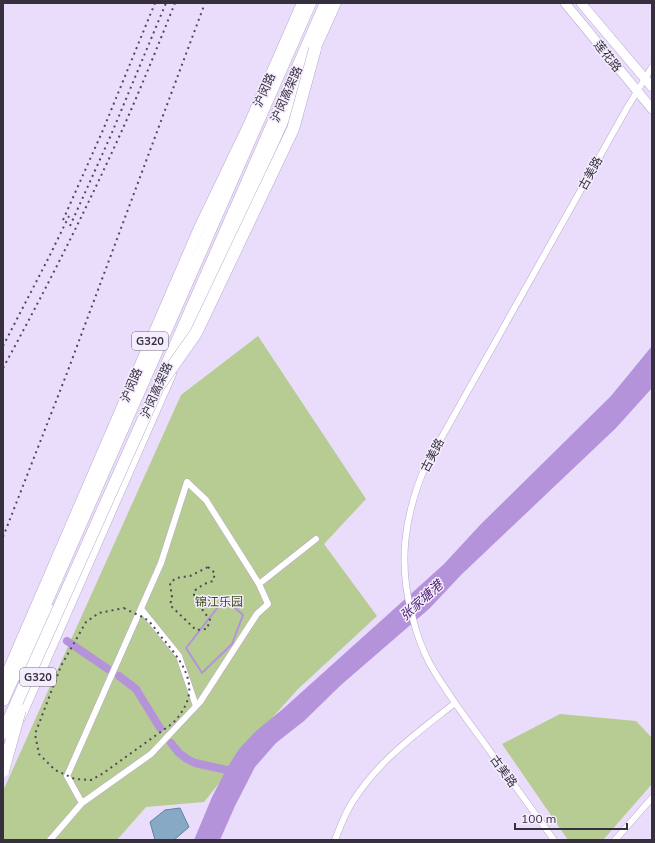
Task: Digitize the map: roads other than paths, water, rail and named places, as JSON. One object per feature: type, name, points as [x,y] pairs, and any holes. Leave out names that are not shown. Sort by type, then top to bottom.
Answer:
[{"type":"highway","name":"沪闵高架路","points":[[3,733],[25,666],[310,3]]},
{"type":"highway","name":"沪闵高架路","points":[[3,700],[25,666],[158,387],[326,3]]},
{"type":"highway","points":[[158,387],[196,333],[293,129],[315,49]]},
{"type":"highway","points":[[3,694],[25,666]]},
{"type":"highway","points":[[3,771],[25,666]]},
{"type":"main road","name":"沪闵路","points":[[3,682],[199,228],[248,126],[302,3]]},
{"type":"main road","name":"G320","points":[[3,755],[336,3]]},
{"type":"main road","name":"莲花路","points":[[565,3],[652,109]]},
{"type":"main road","name":"莲花路","points":[[581,3],[652,87]]},
{"type":"main road","points":[[3,719],[50,612],[72,599]]},
{"type":"street","name":"古美路","points":[[554,840],[455,703],[429,662],[416,629],[406,588],[404,557],[406,535],[415,490],[425,467],[652,67]]},
{"type":"street","points":[[50,840],[82,804],[151,754],[196,706],[257,614],[268,604],[258,584],[206,500],[186,482],[161,563],[67,776],[82,804]]},
{"type":"street","points":[[258,584],[316,539]]},
{"type":"street","points":[[141,609],[179,656],[196,706]]},
{"type":"street","points":[[335,840],[352,802],[380,766],[397,749],[455,703]]},
{"type":"street","points":[[615,840],[652,798]]},
{"type":"water","name":"张家塘港","points":[[652,346],[652,388],[616,428],[461,575],[430,608],[341,685],[304,721],[276,743],[255,767],[220,840],[194,840],[212,797],[239,749],[256,731],[284,708],[444,564],[481,524],[611,396]]},
{"type":"waterway","points":[[227,601],[243,615],[232,644],[202,673],[186,648],[222,602],[227,601]]},
{"type":"waterway","points":[[67,641],[108,669]]},
{"type":"waterway","points":[[119,676],[136,689],[160,728]]},
{"type":"waterway","points":[[171,743],[179,753],[195,763],[236,772]]},
{"type":"railway","points":[[63,220],[103,130],[155,3]]},
{"type":"railway","points":[[70,226],[111,135],[166,3]]},
{"type":"railway","points":[[3,368],[63,254],[105,167],[134,104],[175,3]]},
{"type":"railway","points":[[3,537],[67,373],[205,3]]},
{"type":"railway","points":[[3,346],[69,216]]},
{"type":"railway","points":[[208,567],[215,573],[213,581],[204,584],[194,591],[194,598],[210,620],[207,629],[196,630],[170,605],[172,597],[170,583],[176,578],[190,576],[208,567]]},
{"type":"railway","points":[[124,608],[149,621],[180,661],[188,681],[189,691],[187,701],[182,712],[173,723],[102,774],[91,780],[75,779],[55,770],[39,754],[35,734],[61,666],[86,622],[99,613],[124,608]]},
{"type":"park label","name":"锦江乐园","points":[[219,601]]}]
